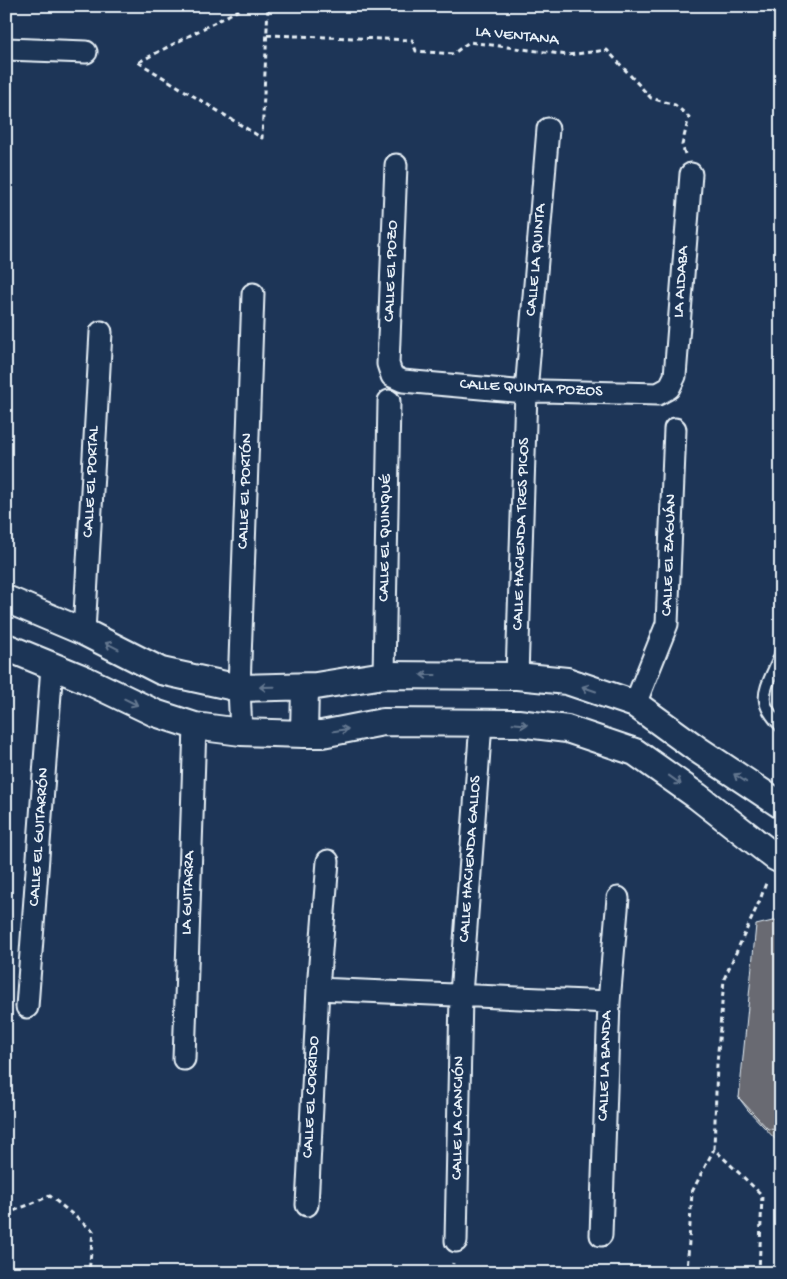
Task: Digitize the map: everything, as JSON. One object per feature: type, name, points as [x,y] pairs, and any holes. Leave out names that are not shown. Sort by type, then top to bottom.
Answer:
[{"type":"street","points":[[6,49],[86,52]]},
{"type":"street","name":"CALLE LA QUINTA","points":[[526,392],[548,129]]},
{"type":"street","name":"CALLE EL POZO","points":[[392,376],[388,364],[396,166]]},
{"type":"street","name":"LA ALDABA","points":[[669,388],[675,376],[691,174]]},
{"type":"street","name":"CALLE EL PORTÓN","points":[[241,732],[239,688],[253,294]]},
{"type":"street","name":"CALLE EL PORTAL","points":[[84,632],[101,332]]},
{"type":"street","name":"CALLE QUINTA POZOS","points":[[392,376],[403,381],[526,392],[658,394],[669,388]]},
{"type":"street","name":"CALLE HACIENDA TRES PICOS","points":[[517,676],[526,392]]},
{"type":"street","name":"CALLE EL QUINQUÉ","points":[[384,675],[389,401]]},
{"type":"street","name":"CALLE EL ZAGUÁN","points":[[636,704],[668,624],[675,429]]},
{"type":"street","points":[[6,599],[84,632],[161,671],[239,688],[305,687],[384,675],[517,676],[567,681],[636,704],[781,805]]},
{"type":"street","points":[[6,647],[84,679],[154,713],[195,726],[241,732],[304,734],[322,734],[384,722],[518,724],[567,729],[636,752],[778,858]]},
{"type":"street","name":"CALLE EL GUITARRÓN","points":[[27,1007],[52,666]]},
{"type":"street","points":[[304,734],[305,687]]},
{"type":"street","name":"CALLE HACIENDA GALLOS","points":[[461,995],[481,723]]},
{"type":"street","name":"LA GUITARRA","points":[[184,1059],[195,726]]},
{"type":"street","name":"CALLE EL CORRIDO","points":[[307,1205],[318,989],[328,862]]},
{"type":"street","name":"CALLE LA BANDA","points":[[601,1235],[609,1002],[618,898]]},
{"type":"street","points":[[318,989],[609,1002]]},
{"type":"street","name":"CALLE LA CANCIÓN","points":[[456,1241],[461,995]]},
{"type":"lane","points":[[781,650],[765,689],[765,706],[781,727]]},
{"type":"path","points":[[246,6],[138,62],[262,138],[268,6]]},
{"type":"path","name":"LA VENTANA","points":[[267,35],[412,40],[416,51],[452,54],[470,42],[568,55],[607,50],[651,98],[675,105],[689,117],[682,145],[691,174]]},
{"type":"path","points":[[686,1273],[692,1192],[714,1149],[717,1064],[724,979],[778,858]]},
{"type":"path","points":[[714,1149],[762,1195],[759,1273]]},
{"type":"path","points":[[6,1214],[50,1196],[93,1231],[89,1273]]},
{"type":"building","points":[[781,919],[781,1130],[768,1129],[739,1098],[756,925]]}]
